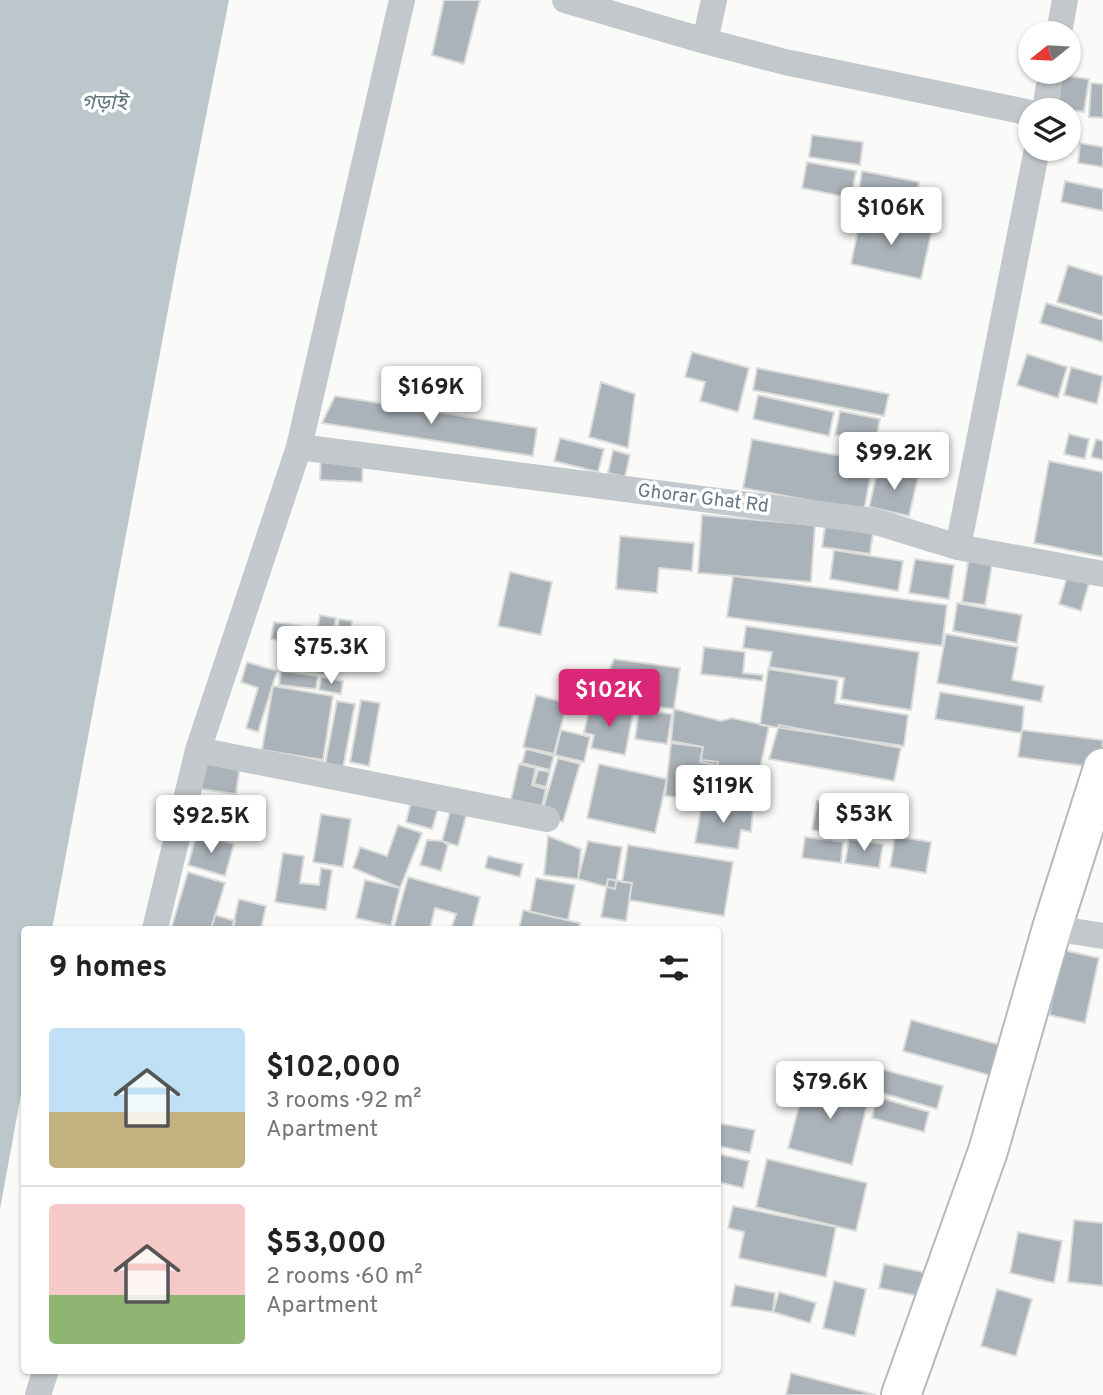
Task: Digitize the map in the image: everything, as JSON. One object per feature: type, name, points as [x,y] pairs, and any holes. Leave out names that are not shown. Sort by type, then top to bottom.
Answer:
[{"type":"street","points":[[156,926],[198,750],[299,447],[402,0]]},
{"type":"street","points":[[565,0],[785,62],[1018,110]]},
{"type":"street","points":[[705,41],[714,0]]},
{"type":"street","points":[[1061,21],[1065,0]]},
{"type":"street","points":[[958,547],[1035,161]]},
{"type":"street","name":"Ghorar Ghat Rd","points":[[299,447],[873,521],[958,547],[1103,574]]},
{"type":"street","points":[[198,750],[547,819]]},
{"type":"street","points":[[901,1395],[988,1151],[1052,928],[1103,768]]},
{"type":"street","points":[[1052,928],[1103,936]]},
{"type":"street","points":[[38,1395],[45,1374]]},
{"type":"water","name":"গড়াই","points":[[0,0],[229,0],[53,926],[21,926],[21,1094],[0,1209]]},
{"type":"building","points":[[444,0],[480,0],[464,64],[432,55]]},
{"type":"building","points":[[1082,78],[1089,79],[1084,112],[1081,112],[1081,98],[1050,98],[1052,84],[1082,84]]},
{"type":"building","points":[[1091,83],[1103,84],[1103,118],[1089,117]]},
{"type":"building","points":[[812,135],[863,142],[860,165],[809,157]]},
{"type":"building","points":[[1081,143],[1103,147],[1103,167],[1078,163],[1081,161]]},
{"type":"building","points":[[807,162],[856,171],[851,198],[802,188]]},
{"type":"building","points":[[862,171],[919,182],[913,219],[856,209]]},
{"type":"building","points":[[1065,181],[1103,189],[1103,211],[1061,202]]},
{"type":"building","points":[[861,215],[932,230],[921,279],[851,264]]},
{"type":"building","points":[[1068,265],[1103,276],[1103,316],[1057,302]]},
{"type":"building","points":[[1046,303],[1103,320],[1103,342],[1040,323]]},
{"type":"building","points":[[692,352],[749,368],[738,412],[700,401],[705,382],[685,377]]},
{"type":"building","points":[[1027,354],[1067,367],[1058,398],[1017,385]]},
{"type":"building","points":[[1071,367],[1103,376],[1097,404],[1064,395]]},
{"type":"building","points":[[757,368],[889,394],[884,416],[753,390]]},
{"type":"building","points":[[601,382],[635,394],[628,448],[589,437]]},
{"type":"building","points":[[758,395],[834,412],[829,436],[753,419]]},
{"type":"building","points":[[335,396],[537,428],[533,456],[322,423]]},
{"type":"building","points":[[840,411],[880,419],[875,443],[835,435]]},
{"type":"building","points":[[1069,434],[1089,439],[1085,459],[1064,454]]},
{"type":"building","points":[[560,438],[604,449],[598,472],[554,461]]},
{"type":"building","points":[[752,439],[873,462],[864,511],[743,488]]},
{"type":"building","points":[[1096,439],[1103,441],[1103,460],[1091,457]]},
{"type":"building","points":[[613,450],[630,455],[625,477],[608,473]]},
{"type":"building","points":[[321,456],[363,459],[362,482],[320,480]]},
{"type":"building","points":[[1049,461],[1103,472],[1103,557],[1034,543]]},
{"type":"building","points":[[878,469],[918,477],[909,516],[869,507]]},
{"type":"building","points":[[702,515],[815,525],[811,582],[698,573]]},
{"type":"building","points":[[825,526],[873,533],[870,554],[822,547]]},
{"type":"building","points":[[620,536],[694,543],[692,571],[659,568],[657,593],[616,589]]},
{"type":"building","points":[[834,550],[903,561],[898,591],[830,579]]},
{"type":"building","points":[[969,556],[993,560],[985,605],[962,602]]},
{"type":"building","points":[[915,559],[954,565],[949,599],[909,593]]},
{"type":"building","points":[[1069,570],[1091,576],[1081,611],[1059,604]]},
{"type":"building","points":[[510,572],[552,582],[541,635],[498,626]]},
{"type":"building","points":[[733,576],[947,605],[942,646],[727,617]]},
{"type":"building","points":[[957,603],[1022,615],[1017,643],[953,631]]},
{"type":"building","points":[[320,615],[336,618],[330,650],[271,639],[274,622],[300,626],[301,634],[316,636]]},
{"type":"building","points":[[339,619],[352,621],[348,652],[335,651]]},
{"type":"building","points":[[746,626],[919,652],[911,710],[841,699],[844,678],[769,667],[772,652],[743,648]]},
{"type":"building","points":[[946,634],[1018,647],[1012,680],[1044,686],[1041,702],[937,683]]},
{"type":"building","points":[[289,647],[333,653],[329,675],[286,669]]},
{"type":"building","points":[[704,647],[745,652],[743,673],[763,675],[762,681],[701,674]]},
{"type":"building","points":[[614,659],[680,668],[674,709],[597,699]]},
{"type":"building","points":[[247,662],[277,671],[258,732],[246,728],[258,688],[241,682]]},
{"type":"building","points":[[768,669],[838,680],[835,703],[908,715],[904,746],[760,725]]},
{"type":"building","points":[[281,671],[318,676],[316,689],[279,685]]},
{"type":"building","points":[[321,677],[343,681],[341,694],[319,690]]},
{"type":"building","points":[[273,686],[333,696],[323,760],[262,750]]},
{"type":"building","points":[[940,692],[1024,706],[1022,730],[1020,733],[935,719]]},
{"type":"building","points":[[536,695],[567,703],[554,754],[523,747]]},
{"type":"building","points":[[361,700],[380,703],[369,766],[350,762]]},
{"type":"building","points":[[337,701],[355,704],[343,768],[325,765]]},
{"type":"building","points":[[590,705],[633,713],[625,755],[591,748],[594,735],[584,733]]},
{"type":"building","points":[[674,709],[721,721],[732,718],[769,726],[759,774],[700,762],[703,747],[671,741]]},
{"type":"building","points":[[639,710],[672,714],[667,744],[635,739]]},
{"type":"building","points":[[779,725],[901,748],[894,781],[769,759]]},
{"type":"building","points":[[561,730],[590,737],[584,762],[555,755]]},
{"type":"building","points":[[1022,730],[1103,740],[1100,768],[1018,757]]},
{"type":"building","points":[[671,743],[703,747],[701,760],[718,762],[714,802],[665,796]]},
{"type":"building","points":[[526,749],[554,756],[550,770],[522,763]]},
{"type":"building","points":[[558,758],[580,764],[563,822],[541,815]]},
{"type":"building","points":[[205,759],[240,765],[236,794],[200,789]]},
{"type":"building","points":[[519,764],[536,768],[532,785],[546,789],[540,815],[509,808]]},
{"type":"building","points":[[599,764],[667,779],[655,833],[587,818]]},
{"type":"building","points":[[538,770],[550,772],[546,787],[534,784]]},
{"type":"building","points":[[198,796],[224,801],[217,832],[192,827]]},
{"type":"building","points":[[412,798],[439,805],[432,829],[406,822]]},
{"type":"building","points":[[817,801],[874,809],[869,839],[812,830]]},
{"type":"building","points":[[702,802],[753,810],[751,832],[741,830],[738,849],[695,843]]},
{"type":"building","points":[[451,808],[467,812],[458,846],[442,841]]},
{"type":"building","points":[[321,814],[351,819],[343,867],[313,862]]},
{"type":"building","points":[[398,825],[422,833],[400,888],[353,868],[360,847],[387,856]]},
{"type":"building","points":[[197,834],[234,844],[225,876],[188,865]]},
{"type":"building","points":[[548,836],[581,849],[578,879],[544,875]]},
{"type":"building","points":[[895,836],[931,842],[926,873],[890,867]]},
{"type":"building","points":[[805,837],[843,842],[841,863],[802,858]]},
{"type":"building","points":[[849,839],[883,844],[879,868],[845,863]]},
{"type":"building","points":[[427,840],[442,841],[448,845],[441,871],[420,865]]},
{"type":"building","points":[[588,841],[622,847],[615,889],[578,879]]},
{"type":"building","points":[[628,845],[733,862],[724,916],[629,900],[632,883],[622,882]]},
{"type":"building","points":[[283,853],[304,856],[300,883],[319,885],[321,868],[332,870],[326,910],[275,902]]},
{"type":"building","points":[[488,856],[523,864],[520,877],[485,868]]},
{"type":"building","points":[[188,872],[225,883],[212,926],[172,926]]},
{"type":"building","points":[[408,877],[480,897],[473,926],[452,926],[456,914],[435,908],[431,926],[394,926]]},
{"type":"building","points":[[536,878],[575,885],[568,920],[530,912]]},
{"type":"building","points":[[608,879],[632,883],[626,921],[601,917]]},
{"type":"building","points":[[365,880],[400,888],[391,926],[356,918]]},
{"type":"building","points":[[239,899],[266,906],[262,926],[233,926]]},
{"type":"building","points":[[523,910],[580,923],[580,926],[520,926]]},
{"type":"building","points":[[215,915],[235,921],[234,926],[212,926]]},
{"type":"building","points":[[1063,950],[1099,958],[1085,1023],[1049,1015]]},
{"type":"building","points":[[911,1020],[1011,1048],[1003,1079],[903,1051]]},
{"type":"building","points":[[881,1069],[943,1086],[937,1109],[875,1091]]},
{"type":"building","points":[[831,1078],[871,1089],[852,1165],[788,1148],[805,1084],[827,1090]]},
{"type":"building","points":[[877,1097],[929,1112],[924,1132],[872,1118]]},
{"type":"building","points":[[721,1124],[755,1130],[750,1153],[721,1147]]},
{"type":"building","points":[[721,1155],[749,1161],[743,1188],[721,1183]]},
{"type":"building","points":[[767,1159],[867,1183],[856,1231],[756,1207]]},
{"type":"building","points":[[733,1206],[836,1227],[826,1277],[739,1258],[744,1232],[728,1228]]},
{"type":"building","points":[[1074,1220],[1103,1223],[1103,1286],[1068,1282]]},
{"type":"building","points":[[1018,1232],[1062,1241],[1054,1283],[1010,1273]]},
{"type":"building","points":[[884,1264],[928,1273],[923,1297],[879,1288]]},
{"type":"building","points":[[834,1281],[866,1289],[855,1336],[823,1328]]},
{"type":"building","points":[[735,1285],[775,1293],[773,1312],[731,1306]]},
{"type":"building","points":[[997,1289],[1032,1299],[1016,1356],[981,1346]]},
{"type":"building","points":[[779,1292],[816,1303],[810,1323],[773,1312]]},
{"type":"building","points":[[791,1373],[876,1395],[786,1395]]}]
